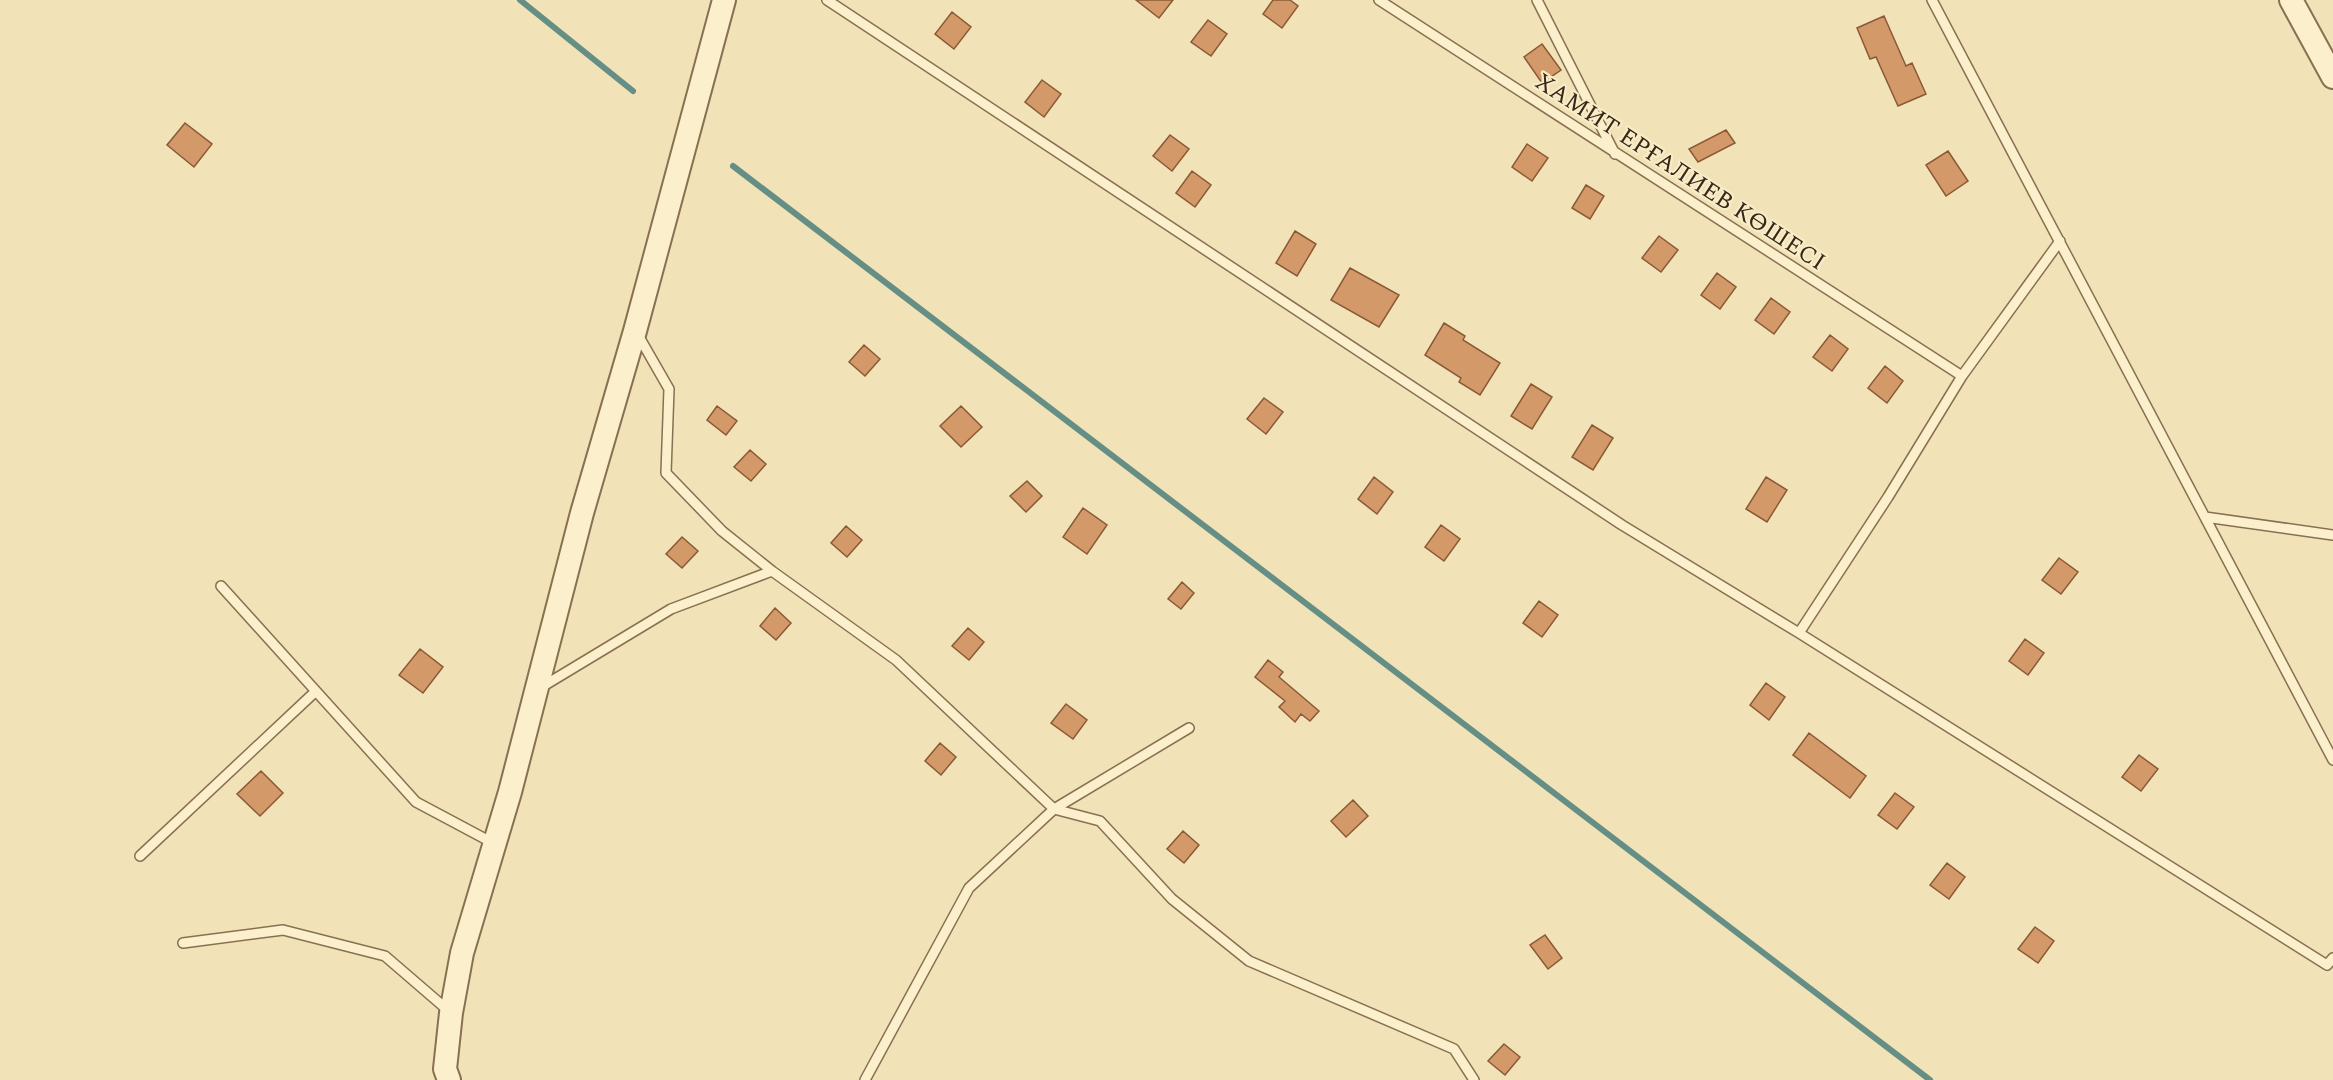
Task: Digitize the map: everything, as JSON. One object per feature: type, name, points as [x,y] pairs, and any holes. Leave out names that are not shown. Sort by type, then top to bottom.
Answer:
[{"type":"street","points":[[449,1080],[445,1069],[451,1013],[462,953],[495,843],[582,513],[635,331],[724,0]]},
{"type":"street","points":[[2291,0],[2333,76]]},
{"type":"lane","points":[[827,0],[1622,525],[2331,964]]},
{"type":"lane","name":"ХАМИТ ЕРҒАЛИЕВ КӨШЕСІ","points":[[1379,0],[1962,376]]},
{"type":"lane","points":[[1536,0],[1615,154]]},
{"type":"lane","points":[[1932,0],[2333,760]]},
{"type":"lane","points":[[1799,633],[1888,497],[1962,376],[2060,241]]},
{"type":"lane","points":[[635,331],[669,389],[666,473],[722,531],[772,571],[896,660],[1054,809],[1100,821],[1172,899],[1250,960],[1454,1049],[1474,1080]]},
{"type":"lane","points":[[2205,517],[2333,535]]},
{"type":"lane","points":[[536,691],[671,609],[772,571]]},
{"type":"lane","points":[[221,586],[416,802],[495,843]]},
{"type":"lane","points":[[140,856],[316,691]]},
{"type":"lane","points":[[865,1080],[969,888],[1054,809],[1189,728]]},
{"type":"lane","points":[[183,943],[284,930],[385,956],[451,1013]]},
{"type":"building","points":[[1136,0],[1173,0],[1159,18]]},
{"type":"building","points":[[1273,0],[1290,0],[1298,6],[1282,28],[1263,14]]},
{"type":"building","points":[[952,12],[971,27],[954,49],[935,34]]},
{"type":"building","points":[[1884,16],[1906,66],[1912,63],[1926,94],[1898,106],[1876,57],[1870,59],[1857,28]]},
{"type":"building","points":[[1208,20],[1227,34],[1211,56],[1191,42]]},
{"type":"building","points":[[1542,44],[1561,70],[1542,83],[1524,57]]},
{"type":"building","points":[[1042,80],[1061,94],[1044,117],[1025,102]]},
{"type":"building","points":[[185,123],[212,144],[194,167],[167,145]]},
{"type":"building","points":[[1726,130],[1735,143],[1698,162],[1689,149]]},
{"type":"building","points":[[1170,135],[1189,149],[1172,171],[1153,156]]},
{"type":"building","points":[[1527,144],[1548,158],[1532,181],[1512,167]]},
{"type":"building","points":[[1948,151],[1968,181],[1946,196],[1926,165]]},
{"type":"building","points":[[1192,171],[1211,185],[1195,207],[1176,193]]},
{"type":"building","points":[[1586,185],[1604,196],[1590,219],[1572,208]]},
{"type":"building","points":[[1295,231],[1316,244],[1297,276],[1276,263]]},
{"type":"building","points":[[1659,236],[1678,250],[1661,272],[1642,258]]},
{"type":"building","points":[[1350,268],[1399,295],[1379,327],[1331,300]]},
{"type":"building","points":[[1717,273],[1736,287],[1720,309],[1701,295]]},
{"type":"building","points":[[1771,298],[1790,312],[1774,334],[1755,320]]},
{"type":"building","points":[[1444,323],[1465,336],[1463,340],[1500,363],[1480,395],[1459,382],[1461,378],[1425,355]]},
{"type":"building","points":[[1830,335],[1848,349],[1832,371],[1813,357]]},
{"type":"building","points":[[864,345],[880,359],[865,376],[849,362]]},
{"type":"building","points":[[1885,366],[1903,381],[1887,403],[1868,388]]},
{"type":"building","points":[[1531,384],[1552,397],[1532,429],[1511,416]]},
{"type":"building","points":[[1264,398],[1283,412],[1266,434],[1247,419]]},
{"type":"building","points":[[717,406],[737,421],[726,435],[707,420]]},
{"type":"building","points":[[961,406],[982,427],[961,447],[940,426]]},
{"type":"building","points":[[1592,425],[1613,438],[1593,470],[1572,457]]},
{"type":"building","points":[[750,450],[766,464],[751,481],[734,467]]},
{"type":"building","points":[[1374,477],[1393,492],[1377,514],[1358,499]]},
{"type":"building","points":[[1766,477],[1787,490],[1767,522],[1746,509]]},
{"type":"building","points":[[1027,481],[1042,496],[1026,512],[1010,496]]},
{"type":"building","points":[[1083,508],[1107,525],[1087,554],[1063,537]]},
{"type":"building","points":[[1441,525],[1460,539],[1444,561],[1425,547]]},
{"type":"building","points":[[846,526],[862,540],[847,557],[831,543]]},
{"type":"building","points":[[682,537],[698,551],[682,568],[666,554]]},
{"type":"building","points":[[2059,558],[2078,572],[2061,594],[2042,580]]},
{"type":"building","points":[[1182,582],[1194,593],[1181,609],[1168,599]]},
{"type":"building","points":[[1539,601],[1558,615],[1542,637],[1523,623]]},
{"type":"building","points":[[775,608],[791,623],[776,640],[760,626]]},
{"type":"building","points":[[968,628],[984,642],[969,660],[952,646]]},
{"type":"building","points":[[2025,639],[2044,653],[2028,675],[2009,661]]},
{"type":"building","points":[[420,649],[443,667],[423,693],[399,675]]},
{"type":"building","points":[[1268,660],[1283,672],[1279,677],[1319,711],[1310,721],[1301,714],[1295,722],[1279,707],[1285,701],[1255,677]]},
{"type":"building","points":[[1766,683],[1785,697],[1769,720],[1750,705]]},
{"type":"building","points":[[1066,704],[1087,720],[1073,739],[1051,723]]},
{"type":"building","points":[[1809,733],[1866,776],[1850,798],[1793,755]]},
{"type":"building","points":[[940,743],[956,757],[941,775],[925,761]]},
{"type":"building","points":[[2139,755],[2158,769],[2141,791],[2122,777]]},
{"type":"building","points":[[261,771],[283,793],[260,816],[237,794]]},
{"type":"building","points":[[1895,793],[1914,807],[1897,829],[1878,815]]},
{"type":"building","points":[[1353,800],[1368,816],[1346,837],[1331,821]]},
{"type":"building","points":[[1183,831],[1199,845],[1184,863],[1167,849]]},
{"type":"building","points":[[1947,863],[1965,877],[1949,899],[1930,885]]},
{"type":"building","points":[[2035,927],[2054,941],[2038,963],[2018,949]]},
{"type":"building","points":[[1545,935],[1562,958],[1548,969],[1530,945]]},
{"type":"building","points":[[1504,1044],[1520,1057],[1505,1075],[1488,1061]]},
{"type":"waterway","points":[[520,0],[633,91]]},
{"type":"waterway","points":[[733,166],[1930,1080]]}]
